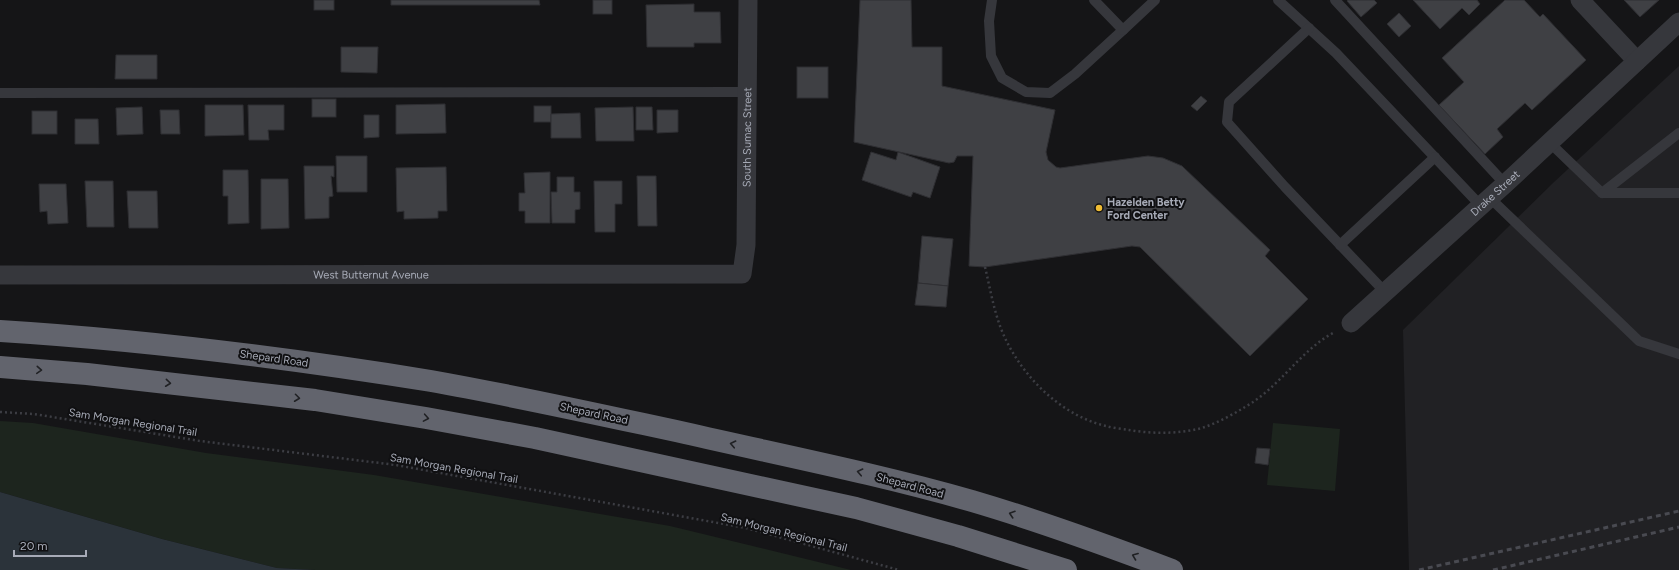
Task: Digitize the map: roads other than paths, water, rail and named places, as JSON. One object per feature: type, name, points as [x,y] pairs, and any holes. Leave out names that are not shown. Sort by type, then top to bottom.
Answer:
[{"type":"highway","name":"Shepard Road","points":[[0,331],[92,337],[214,350],[432,382],[546,403],[867,473],[973,501],[1082,536],[1172,570]]},
{"type":"highway","points":[[0,367],[87,374],[315,400],[528,436],[856,508],[958,536],[1066,570]]},
{"type":"street","name":"South Sumac Street","points":[[742,274],[746,245],[748,0]]},
{"type":"street","points":[[1580,0],[1637,61]]},
{"type":"street","name":"Drake Street","points":[[1351,323],[1505,184],[1679,22]]},
{"type":"street","name":"West Butternut Avenue","points":[[0,275],[742,274]]},
{"type":"lane","points":[[992,0],[989,21],[992,56],[1002,78],[1026,92],[1050,92],[1075,74],[1156,0]]},
{"type":"lane","points":[[1094,0],[1123,30]]},
{"type":"lane","points":[[1278,0],[1336,53],[1435,157],[1485,202],[1520,229],[1639,341],[1679,354]]},
{"type":"lane","points":[[1335,0],[1505,184]]},
{"type":"lane","points":[[1309,28],[1229,102],[1227,122],[1285,187],[1385,292]]},
{"type":"lane","points":[[0,93],[747,92]]},
{"type":"lane","points":[[1602,193],[1679,133]]},
{"type":"lane","points":[[1549,142],[1602,193],[1679,193]]},
{"type":"lane","points":[[1340,245],[1435,157]]},
{"type":"railway","points":[[1419,570],[1679,511]]},
{"type":"railway","points":[[1493,570],[1679,527]]},
{"type":"place","name":"Hazelden Betty Ford Center","points":[[1099,208]]}]
